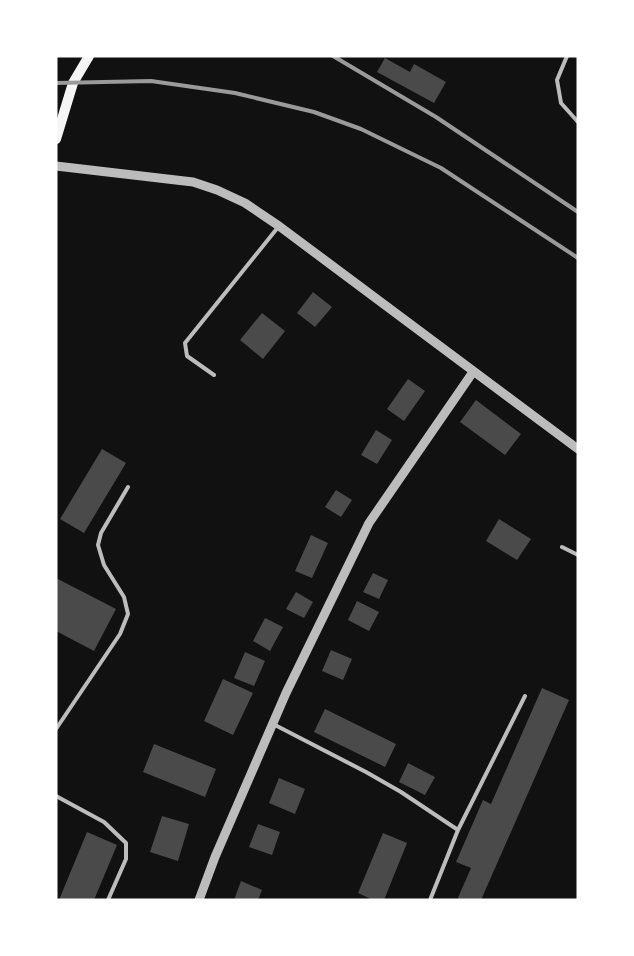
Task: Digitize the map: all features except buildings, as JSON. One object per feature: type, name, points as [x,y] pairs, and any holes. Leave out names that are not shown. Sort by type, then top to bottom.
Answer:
[{"type":"main road","points":[[56,139],[73,83],[89,56]]},
{"type":"street","points":[[56,166],[193,182],[245,202],[578,449]]},
{"type":"street","points":[[199,900],[215,857],[286,693],[370,523],[473,372]]},
{"type":"lane","points":[[567,56],[557,80],[561,103],[578,122]]},
{"type":"lane","points":[[214,375],[187,356],[185,343],[279,226]]},
{"type":"lane","points":[[56,729],[120,634],[128,614],[124,597],[104,565],[98,545],[101,533],[128,487]]},
{"type":"lane","points":[[562,547],[578,555]]},
{"type":"lane","points":[[430,900],[458,830],[524,696]]},
{"type":"lane","points":[[273,724],[401,792],[458,830]]},
{"type":"lane","points":[[56,796],[104,822],[126,843],[126,859],[108,900]]},
{"type":"railway","points":[[333,56],[436,117],[578,212]]},
{"type":"railway","points":[[56,83],[151,81],[235,93],[314,112],[361,129],[441,168],[578,258]]}]
